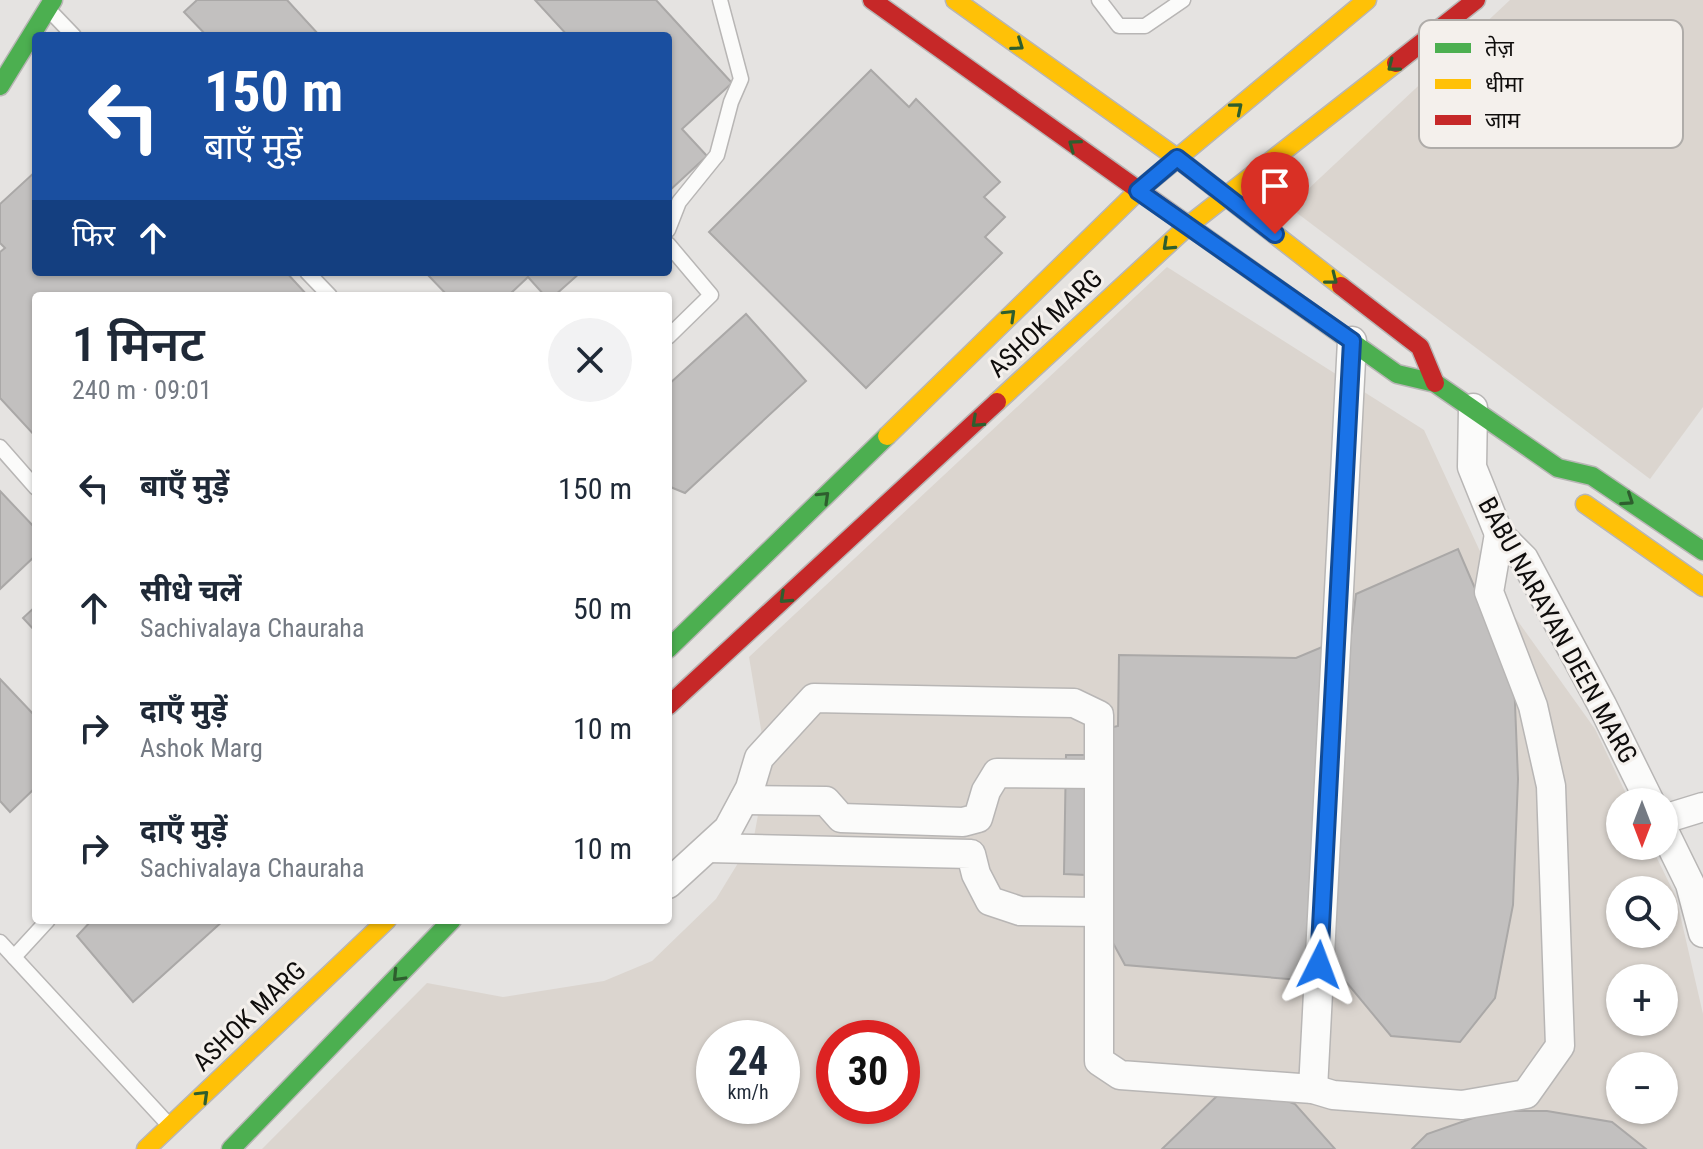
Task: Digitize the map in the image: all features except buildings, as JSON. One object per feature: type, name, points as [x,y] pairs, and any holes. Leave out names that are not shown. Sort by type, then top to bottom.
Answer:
[{"type":"main road","points":[[872,0],[1397,374],[1435,383],[1558,468],[1592,476],[1703,551]]},
{"type":"main road","points":[[955,0],[1177,158],[1420,347],[1435,383]]},
{"type":"main road","name":"ASHOK MARG","points":[[672,645],[1138,191],[1367,0]]},
{"type":"main road","name":"ASHOK MARG","points":[[1451,20],[1476,0]]},
{"type":"main road","points":[[33,32],[50,4]]},
{"type":"main road","points":[[0,86],[32,34]]},
{"type":"main road","name":"ASHOK MARG","points":[[672,702],[1189,225],[1419,45]]},
{"type":"main road","points":[[1558,468],[1575,497],[1703,587]]},
{"type":"main road","name":"ASHOK MARG","points":[[146,1149],[383,924]]},
{"type":"main road","points":[[231,1149],[448,924]]},
{"type":"street","points":[[1313,1089],[1352,341]]},
{"type":"street","name":"BABU NARAYAN DEEN MARG","points":[[1473,408],[1472,467],[1499,534],[1524,559],[1643,788]]},
{"type":"street","points":[[672,880],[728,829],[750,788],[759,758],[814,698],[1074,703],[1099,715],[1099,1061],[1120,1075],[1313,1089],[1333,1095],[1462,1105],[1526,1094],[1560,1046],[1551,786],[1533,706],[1489,592],[1499,534]]},
{"type":"street","points":[[744,800],[826,801],[841,818],[963,822],[978,818],[986,791],[997,773],[1098,774]]},
{"type":"street","points":[[1678,815],[1703,807]]},
{"type":"street","points":[[708,848],[971,854],[976,874],[990,901],[1020,911],[1098,912]]},
{"type":"street","points":[[1678,860],[1690,884],[1703,933]]},
{"type":"lane","points":[[672,220],[679,202],[717,155],[731,102],[741,79],[720,0]]},
{"type":"lane","points":[[1099,0],[1119,26],[1145,26],[1183,0]]},
{"type":"lane","points":[[50,4],[71,32]]},
{"type":"lane","points":[[672,249],[711,295],[672,333]]},
{"type":"lane","points":[[311,276],[326,292]]},
{"type":"lane","points":[[0,447],[32,483]]},
{"type":"lane","points":[[14,957],[44,924]]},
{"type":"lane","points":[[0,942],[171,1127]]},
{"type":"shaded area","points":[[1510,0],[1703,0],[1703,407],[1650,479],[1289,207],[1419,85],[1419,148],[1683,148],[1683,20],[1489,20]]},
{"type":"shaded area","points":[[1167,267],[1424,430],[1502,599],[1595,729],[1623,788],[1606,788],[1606,860],[1658,860],[1666,876],[1606,876],[1606,948],[1678,948],[1678,906],[1703,1014],[1703,1149],[262,1149],[427,983],[503,997],[604,981],[652,961],[716,899],[754,837],[767,765],[749,657]]},
{"type":"traffic: fast","points":[[33,32],[53,0]]},
{"type":"traffic: fast","points":[[0,86],[32,34]]},
{"type":"traffic: fast","points":[[1224,251],[1397,374],[1435,383],[1558,468],[1592,476],[1703,551]]},
{"type":"traffic: fast","points":[[672,645],[887,436]]},
{"type":"traffic: fast","points":[[231,1149],[448,924]]},
{"type":"traffic: slow","points":[[955,0],[1177,158],[1341,286]]},
{"type":"traffic: slow","points":[[887,436],[1138,191],[1367,0]]},
{"type":"traffic: slow","points":[[997,402],[1189,225],[1396,63]]},
{"type":"traffic: slow","points":[[1585,504],[1703,587]]},
{"type":"traffic: slow","points":[[146,1149],[383,924]]},
{"type":"traffic: jam","points":[[872,0],[1224,251]]},
{"type":"traffic: jam","points":[[1451,20],[1476,0]]},
{"type":"traffic: jam","points":[[1396,63],[1419,45]]},
{"type":"traffic: jam","points":[[1341,286],[1420,347],[1435,383]]},
{"type":"traffic: jam","points":[[672,702],[997,402]]},
{"type":"route","points":[[1275,234],[1177,158],[1138,191],[1352,341],[1319,965]]}]
